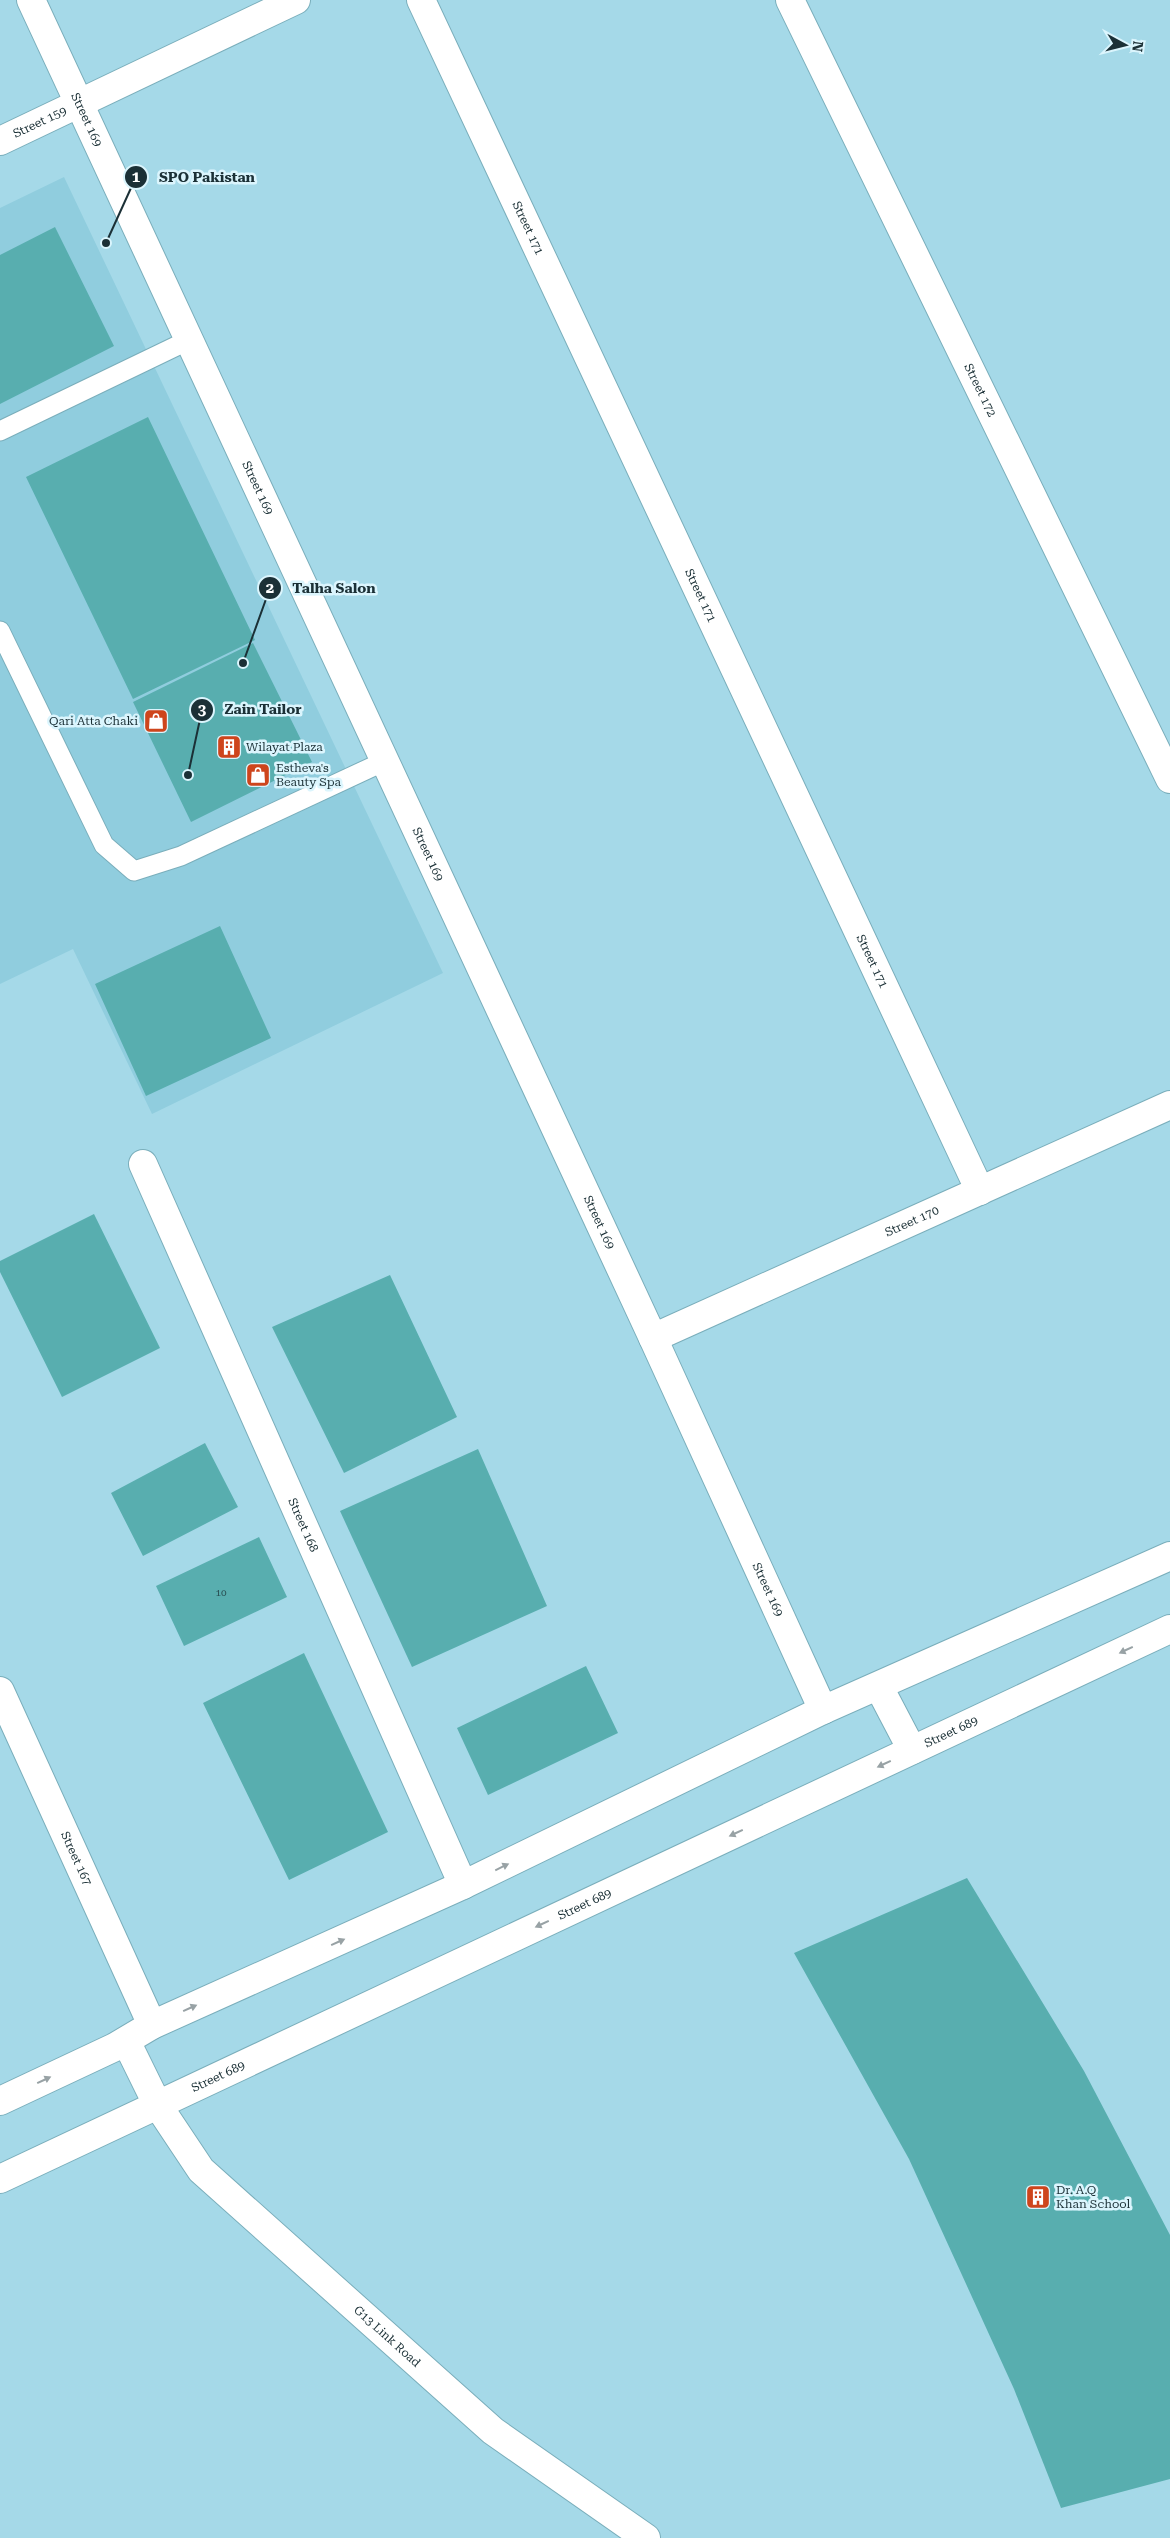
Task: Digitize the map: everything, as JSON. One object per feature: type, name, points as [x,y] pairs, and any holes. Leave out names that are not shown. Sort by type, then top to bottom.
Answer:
[{"type":"street","name":"Street 169","points":[[31,0],[653,1338],[823,1710]]},
{"type":"street","name":"Street 159","points":[[0,141],[296,0]]},
{"type":"street","name":"Street 171","points":[[421,0],[980,1191]]},
{"type":"street","name":"Street 172","points":[[790,0],[1170,779]]},
{"type":"street","name":"Street 170","points":[[653,1338],[1170,1105]]},
{"type":"street","name":"Street 168","points":[[143,1164],[464,1885]]},
{"type":"street","points":[[0,2101],[126,2041],[152,2025],[464,1885],[823,1710],[879,1687],[1170,1556]]},
{"type":"street","name":"Street 689","points":[[0,2178],[1170,1629]]},
{"type":"street","points":[[879,1687],[912,1750]]},
{"type":"street","name":"Street 167","points":[[0,1691],[152,2025]]},
{"type":"street","name":"G13 Link Road","points":[[126,2041],[157,2104],[201,2170],[485,2424],[646,2538]]},
{"type":"lane","points":[[0,431],[189,340]]},
{"type":"lane","points":[[0,631],[104,845],[134,871],[182,856],[385,761]]},
{"type":"shaded area","points":[[64,177],[443,973],[152,1114],[73,949],[0,984],[0,208]]},
{"type":"building","points":[[55,227],[114,346],[0,404],[0,255]]},
{"type":"building","points":[[148,417],[255,640],[133,699],[26,477]]},
{"type":"building","name":"Wilayat Plaza","points":[[253,643],[312,762],[191,822],[133,702]]},
{"type":"building","points":[[220,926],[271,1038],[146,1096],[95,984]]},
{"type":"building","points":[[94,1214],[160,1348],[62,1397],[0,1272],[0,1261]]},
{"type":"building","points":[[390,1275],[457,1417],[344,1473],[272,1327]]},
{"type":"building","points":[[205,1443],[238,1507],[143,1556],[111,1493]]},
{"type":"building","points":[[478,1449],[547,1606],[412,1667],[340,1511]]},
{"type":"building","points":[[259,1537],[287,1597],[184,1646],[156,1586]]},
{"type":"building","points":[[304,1653],[388,1832],[289,1880],[203,1703]]},
{"type":"building","points":[[586,1666],[618,1733],[488,1795],[457,1728]]},
{"type":"building","name":"Dr. A.Q Khan School","points":[[967,1878],[1084,2071],[1170,2235],[1170,2479],[1061,2508],[1014,2389],[909,2159],[794,1953]]},
{"type":"place","name":"SPO Pakistan","points":[[106,243]]},
{"type":"place","name":"Talha Salon","points":[[243,663]]},
{"type":"place","name":"Qari Atta Chaki","points":[[156,721]]},
{"type":"place","name":"Wilayat Plaza","points":[[229,747]]},
{"type":"place","name":"Zain Tailor","points":[[188,775]]},
{"type":"place","name":"Estheva's Beauty Spa","points":[[258,775]]},
{"type":"place","name":"Dr. A.Q Khan School","points":[[1038,2197]]}]
